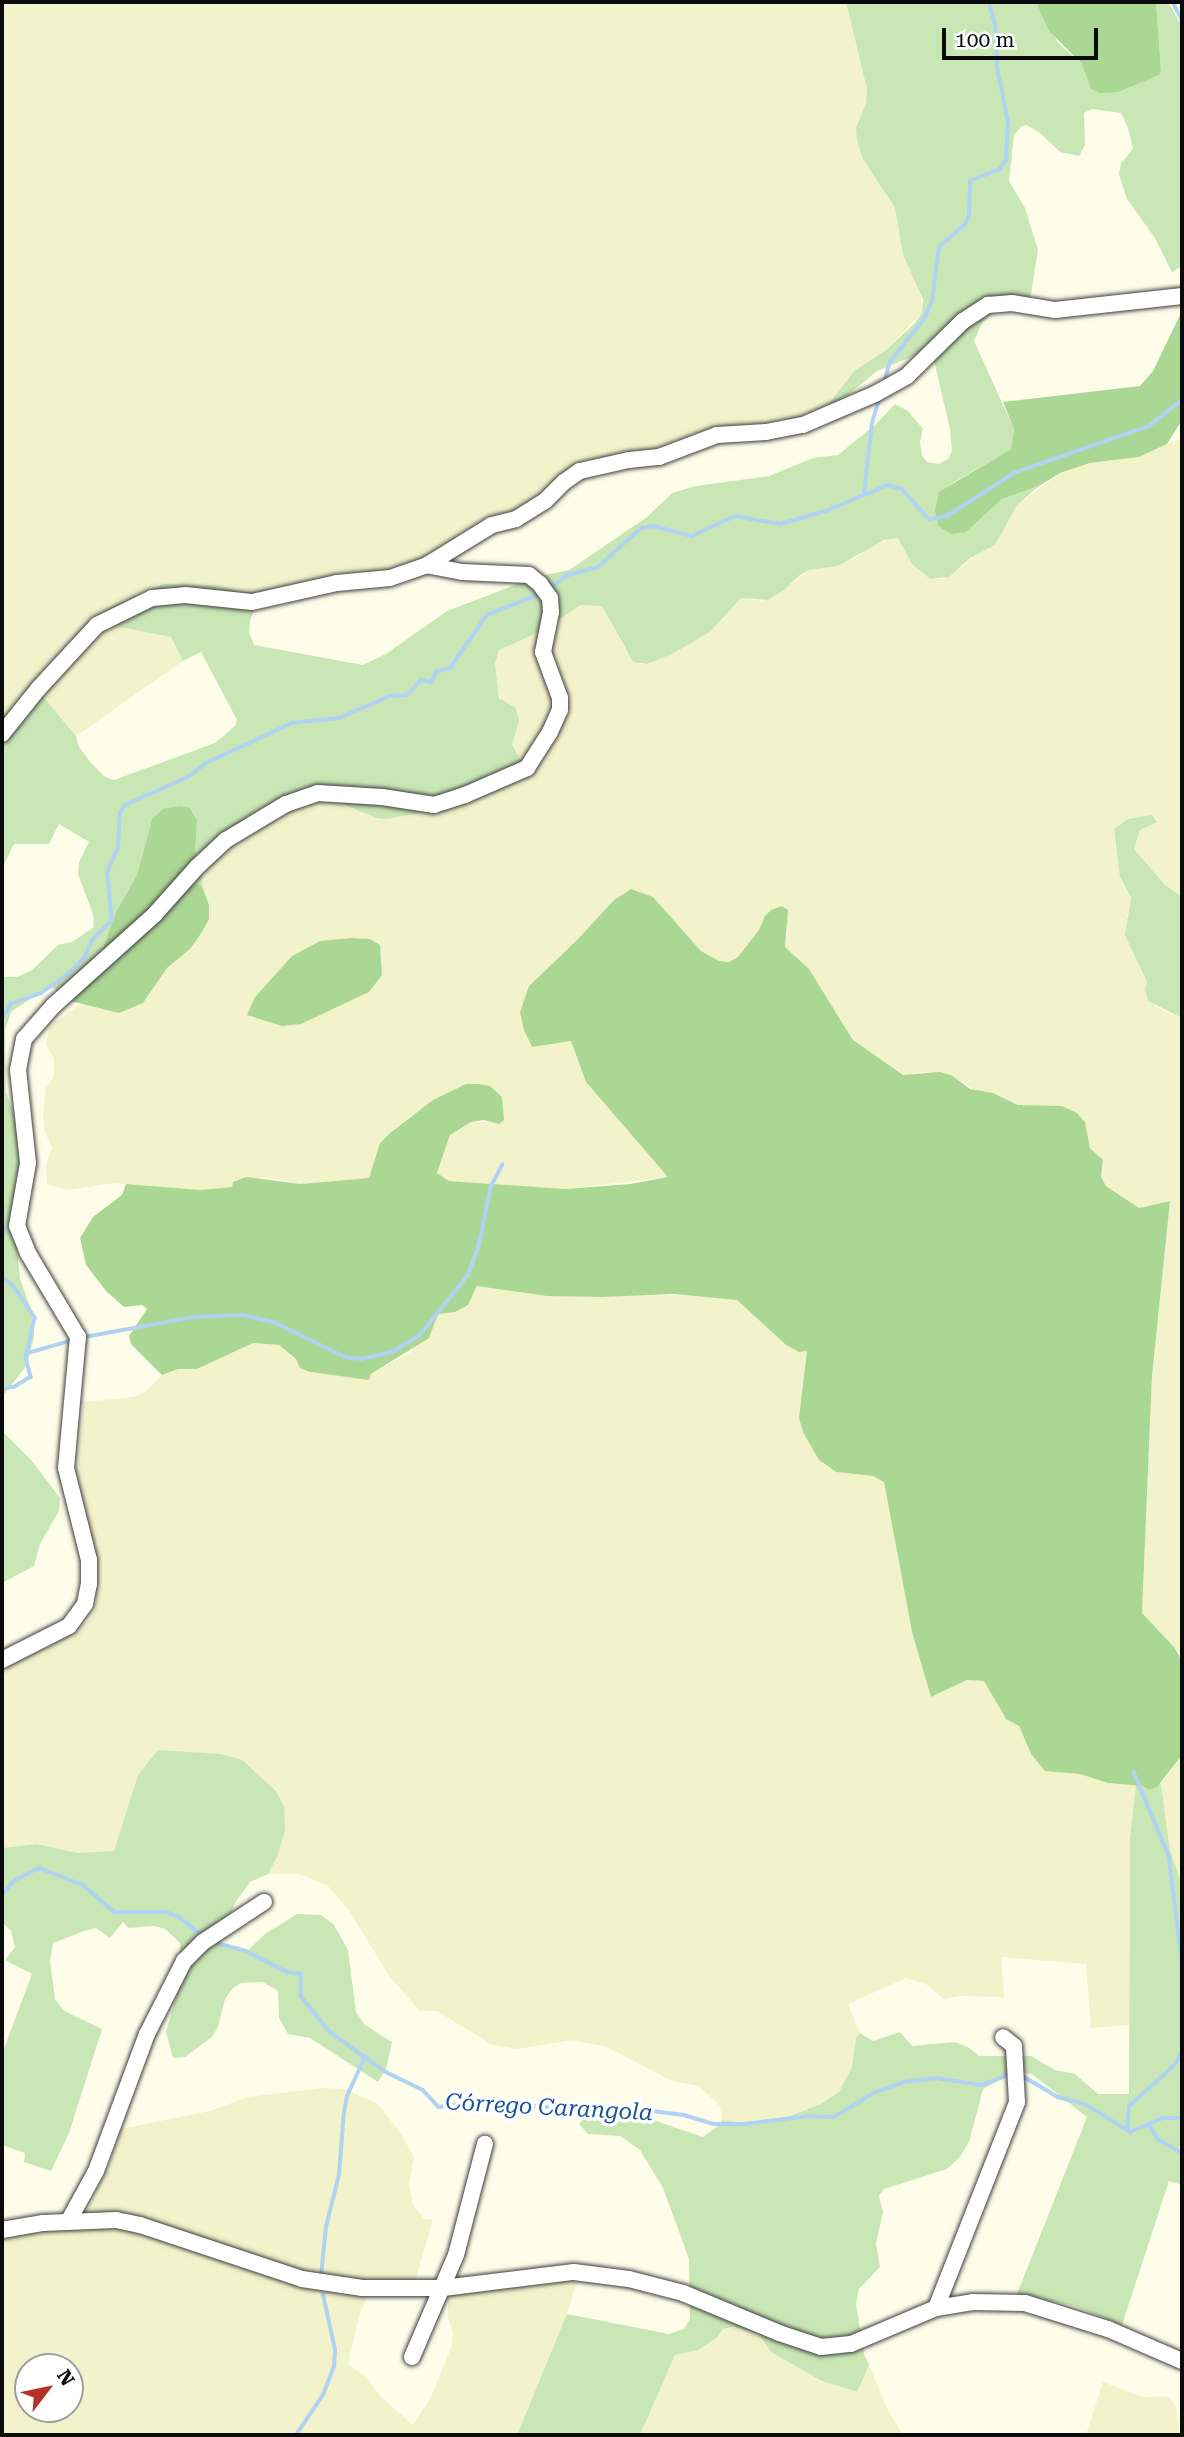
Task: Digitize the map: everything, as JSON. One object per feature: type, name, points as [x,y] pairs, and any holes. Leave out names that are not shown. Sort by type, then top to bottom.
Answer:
[{"type":"street","points":[[2,734],[38,688],[97,625],[152,598],[185,595],[252,602],[337,583],[390,578],[427,565],[492,525],[516,519],[545,501],[580,471],[629,460],[659,457],[717,435],[766,432],[803,425],[875,394],[916,369],[963,321],[988,305],[1012,303],[1055,310],[1182,296]]},
{"type":"street","points":[[2,1660],[69,1626],[85,1604],[89,1584],[89,1560],[66,1468],[78,1338],[28,1253],[18,1226],[29,1163],[18,1070],[24,1039],[53,1006],[155,914],[197,867],[226,840],[286,804],[318,793],[382,797],[434,805],[475,792],[527,768],[550,732],[559,710],[560,698],[543,652],[551,612],[550,598],[540,583],[528,575],[462,572],[427,565]]},
{"type":"street","points":[[68,2222],[96,2171],[147,2034],[180,1969],[208,1939],[264,1902]]},
{"type":"street","points":[[936,2308],[1017,2102],[1014,2046],[1003,2037]]},
{"type":"street","points":[[412,2357],[443,2287],[463,2231],[485,2144]]},
{"type":"street","points":[[2,2230],[68,2222],[116,2220],[140,2225],[277,2271],[332,2284],[396,2289],[443,2287],[574,2272],[629,2279],[694,2297],[806,2343],[837,2347],[936,2308],[973,2302],[1025,2303],[1108,2329],[1182,2361]]},
{"type":"green space","points":[[2,2],[846,2],[867,89],[866,104],[856,126],[863,159],[895,208],[903,255],[921,290],[922,313],[886,350],[854,371],[828,405],[807,416],[750,431],[699,434],[672,454],[622,455],[526,508],[505,514],[438,558],[369,579],[304,584],[243,593],[218,585],[163,584],[147,589],[103,611],[152,632],[171,637],[183,661],[76,736],[34,687],[2,727]]},
{"type":"green space","points":[[846,2],[1036,2],[1058,43],[1082,64],[1161,69],[1156,2],[1168,2],[1182,26],[1182,266],[1172,272],[1155,238],[1127,199],[1119,174],[1121,163],[1133,149],[1121,113],[1092,109],[1084,113],[1085,145],[1079,156],[1060,152],[1040,133],[1027,125],[1022,126],[1014,135],[1009,181],[1025,208],[1038,250],[1030,300],[997,309],[982,323],[974,341],[1014,429],[1011,449],[951,484],[966,532],[1002,499],[1039,486],[1017,505],[995,545],[970,558],[949,577],[930,579],[912,564],[898,538],[884,540],[838,566],[809,570],[768,600],[741,598],[710,632],[672,654],[647,664],[633,662],[602,606],[581,605],[543,630],[499,650],[495,664],[499,698],[516,708],[519,721],[512,744],[520,759],[518,768],[431,811],[387,819],[376,818],[336,801],[304,795],[202,865],[202,886],[195,883],[197,820],[190,808],[152,819],[137,875],[116,912],[100,956],[83,985],[71,1001],[66,1000],[53,987],[35,996],[11,1012],[5,1030],[6,1093],[31,1158],[16,1239],[20,1279],[34,1317],[34,1337],[27,1365],[2,1397],[2,977],[17,977],[32,970],[58,945],[72,942],[94,927],[93,914],[78,874],[79,862],[89,842],[59,824],[49,844],[14,844],[2,869],[2,727],[34,686],[76,736],[79,747],[92,764],[105,777],[114,780],[215,743],[235,726],[237,720],[201,652],[183,661],[171,637],[120,627],[103,611],[163,584],[218,585],[243,593],[278,588],[254,610],[249,632],[254,645],[363,665],[386,654],[447,611],[536,577],[569,570],[647,517],[672,493],[696,486],[769,476],[813,458],[838,455],[877,423],[895,404],[908,411],[923,429],[920,442],[922,456],[927,462],[938,464],[948,459],[952,451],[950,429],[932,352],[921,353],[877,371],[848,395],[828,405],[854,371],[886,350],[914,324],[922,313],[923,299],[903,255],[895,208],[863,159],[857,141],[856,127],[866,104],[867,89]]},
{"type":"green space","points":[[1036,2],[1156,2],[1161,70],[1159,75],[1118,92],[1100,93],[1091,89],[1082,64],[1049,31]]},
{"type":"green space","points":[[1182,303],[1182,420],[1167,444],[1139,457],[1090,463],[1060,473],[1039,486],[1002,499],[966,532],[951,534],[938,526],[935,510],[939,492],[1011,449],[1014,429],[1003,402],[1140,386],[1153,371],[1180,315]]},
{"type":"green space","points":[[1182,438],[1182,897],[1165,885],[1134,849],[1140,830],[1155,823],[1156,818],[1115,843],[1122,882],[1131,896],[1127,917],[1136,956],[1147,982],[1145,989],[1156,1007],[1182,1018],[1182,1661],[1174,1647],[1142,1613],[1152,1376],[1170,1201],[1139,1208],[1106,1186],[1101,1177],[1104,1164],[1087,1142],[1085,1122],[1051,1106],[1029,1108],[985,1091],[978,1092],[953,1076],[923,1072],[903,1075],[861,1046],[853,1039],[809,969],[785,947],[788,928],[759,930],[738,957],[729,962],[719,961],[701,951],[653,897],[614,900],[577,940],[528,986],[524,1030],[532,1047],[571,1041],[586,1082],[670,1177],[565,1189],[449,1181],[437,1174],[450,1135],[471,1122],[489,1122],[466,1084],[408,1118],[390,1133],[380,1143],[369,1178],[300,1184],[264,1177],[233,1187],[200,1190],[114,1183],[69,1190],[47,1185],[46,1165],[52,1148],[45,1132],[43,1116],[46,1088],[54,1077],[54,1059],[46,1045],[49,1027],[82,1003],[119,1012],[143,1003],[167,968],[190,949],[209,905],[202,886],[202,865],[290,799],[336,801],[387,819],[518,754],[512,744],[518,715],[516,708],[502,701],[499,694],[495,664],[503,646],[543,630],[581,605],[594,603],[602,606],[626,651],[640,664],[647,664],[672,654],[710,632],[741,598],[762,601],[784,590],[809,570],[838,566],[875,544],[893,538],[898,538],[918,569],[930,579],[943,579],[963,567],[976,553],[988,549],[1017,505],[1060,473],[1090,463],[1139,457]],"holes":[[[370,939],[380,945],[369,992],[327,1011],[248,1015],[255,997],[292,956],[320,941]]]},
{"type":"green space","points":[[179,806],[190,808],[197,820],[195,883],[202,886],[209,905],[209,919],[202,932],[190,949],[167,968],[143,1003],[119,1013],[71,1001],[100,956],[116,912],[137,875],[152,819],[163,809]]},
{"type":"green space","points":[[1152,815],[1157,822],[1140,830],[1134,849],[1165,885],[1182,897],[1182,1018],[1148,1001],[1145,989],[1147,982],[1125,935],[1131,897],[1120,877],[1114,829],[1128,819]]},
{"type":"green space","points":[[631,889],[653,897],[701,951],[719,961],[729,962],[738,957],[759,930],[765,916],[771,910],[782,906],[788,910],[785,947],[809,969],[853,1040],[903,1075],[940,1072],[953,1076],[970,1089],[993,1093],[1018,1105],[1062,1106],[1077,1113],[1085,1122],[1090,1148],[1103,1160],[1101,1177],[1106,1186],[1139,1208],[1170,1201],[1152,1376],[1142,1613],[1174,1647],[1182,1661],[1182,1755],[1157,1787],[1149,1790],[1143,1786],[1108,1783],[1080,1774],[1045,1771],[1031,1754],[1019,1726],[1006,1719],[984,1681],[967,1680],[931,1697],[912,1632],[884,1482],[873,1476],[836,1472],[819,1460],[803,1432],[799,1418],[807,1351],[799,1352],[786,1345],[737,1300],[674,1294],[547,1296],[477,1286],[468,1305],[455,1312],[438,1314],[429,1338],[371,1374],[369,1380],[310,1372],[300,1368],[296,1359],[279,1345],[253,1343],[197,1369],[178,1369],[162,1375],[131,1344],[129,1336],[147,1309],[142,1305],[124,1307],[106,1291],[86,1265],[80,1238],[93,1217],[122,1195],[126,1184],[200,1190],[232,1187],[233,1182],[246,1177],[300,1184],[369,1178],[380,1143],[390,1133],[433,1100],[466,1084],[490,1086],[502,1097],[504,1120],[499,1124],[484,1120],[471,1122],[450,1135],[437,1173],[449,1181],[565,1189],[630,1184],[668,1177],[586,1082],[571,1041],[532,1047],[520,1012],[529,986],[614,900]]},
{"type":"green space","points":[[370,939],[380,945],[382,975],[369,992],[301,1024],[282,1026],[247,1015],[255,997],[292,956],[320,941]]},
{"type":"green space","points":[[477,1286],[547,1296],[716,1295],[737,1300],[786,1345],[798,1352],[807,1351],[808,1367],[800,1408],[803,1432],[824,1465],[836,1472],[873,1476],[884,1482],[912,1632],[932,1697],[967,1680],[984,1681],[1006,1719],[1019,1726],[1031,1754],[1045,1771],[1081,1774],[1108,1783],[1136,1785],[1130,1837],[1129,2025],[1091,2028],[1086,1964],[1001,1957],[1004,1997],[961,1996],[944,1999],[926,1984],[906,1978],[848,2004],[860,2033],[856,2038],[852,2067],[839,2092],[821,2104],[774,2122],[749,2124],[722,2120],[720,2106],[699,2086],[672,2081],[607,2047],[572,2040],[518,2049],[492,2045],[437,2011],[420,2011],[390,1977],[348,1909],[328,1886],[300,1874],[268,1874],[277,1857],[221,1754],[158,1751],[138,1775],[114,1852],[78,1853],[37,1844],[2,1848],[2,1666],[72,1634],[89,1620],[96,1603],[97,1558],[85,1518],[73,1498],[84,1402],[133,1397],[147,1391],[162,1375],[178,1369],[197,1369],[253,1343],[279,1345],[310,1372],[369,1380],[371,1374],[411,1352],[438,1314],[455,1312],[475,1293]]},
{"type":"green space","points":[[2,1431],[32,1461],[60,1498],[59,1511],[40,1544],[34,1566],[2,1583]]},
{"type":"green space","points":[[158,1750],[221,1754],[242,1760],[275,1790],[284,1806],[285,1830],[277,1857],[268,1874],[250,1882],[235,1903],[220,1943],[247,1951],[265,1934],[297,1914],[321,1915],[334,1925],[348,1950],[356,2012],[365,2025],[392,2042],[386,2069],[378,2082],[310,2038],[288,2034],[279,2018],[278,1991],[263,1982],[241,1983],[233,1988],[225,1999],[218,2027],[212,2037],[185,2057],[173,2058],[166,2032],[182,1977],[180,1943],[165,1929],[154,1926],[129,1928],[123,1922],[110,1938],[96,1928],[84,1931],[53,1943],[50,1961],[55,1999],[64,2011],[102,2029],[69,2133],[51,2171],[24,2162],[25,2153],[2,2145],[2,2054],[32,1974],[5,1960],[15,1947],[11,1931],[2,1922],[2,1848],[37,1844],[78,1853],[114,1851],[138,1775]]},
{"type":"green space","points":[[1182,1755],[1182,1885],[1170,1850],[1161,1784]]},
{"type":"green space","points":[[1161,1784],[1170,1850],[1182,1885],[1182,2136],[1179,2149],[1182,2151],[1182,2185],[1169,2181],[1122,2325],[1075,2306],[1017,2294],[1087,2117],[1032,2074],[1015,2072],[983,2089],[969,2142],[960,2157],[947,2169],[884,2189],[879,2196],[883,2212],[876,2243],[880,2267],[859,2289],[856,2304],[864,2354],[869,2365],[857,2392],[822,2381],[771,2352],[758,2333],[732,2327],[723,2329],[717,2338],[698,2350],[675,2355],[640,2435],[517,2435],[567,2314],[669,2334],[684,2329],[690,2319],[689,2259],[663,2188],[640,2150],[620,2136],[588,2134],[579,2124],[595,2106],[615,2107],[703,2137],[722,2123],[722,2120],[749,2124],[774,2122],[821,2104],[839,2092],[852,2067],[856,2038],[860,2033],[873,2041],[900,2032],[912,2046],[955,2042],[968,2047],[979,2056],[1031,2056],[1055,2070],[1075,2074],[1098,2094],[1129,2094],[1130,1837],[1136,1785]]},
{"type":"green space","points":[[322,2088],[344,2089],[377,2103],[401,2134],[414,2157],[409,2184],[413,2205],[424,2219],[433,2220],[416,2278],[404,2285],[373,2285],[361,2310],[348,2364],[367,2377],[380,2396],[413,2425],[431,2397],[451,2348],[453,2333],[448,2318],[448,2290],[579,2276],[565,2320],[517,2435],[2,2435],[2,2237],[81,2224],[109,2167],[120,2129],[210,2111],[248,2097]]},
{"type":"green space","points":[[732,2327],[758,2333],[771,2352],[822,2381],[856,2392],[869,2365],[888,2410],[903,2435],[640,2435],[675,2355],[698,2350],[717,2339],[723,2329]]},
{"type":"green space","points":[[1103,2382],[1143,2397],[1170,2397],[1176,2407],[1180,2435],[1086,2435]]},
{"type":"waterway","points":[[885,379],[890,362],[924,319],[932,301],[939,247],[965,224],[969,216],[970,181],[1000,169],[1006,160],[1008,122],[997,67],[995,25],[989,2]]},
{"type":"waterway","points":[[1173,2],[1182,20]]},
{"type":"waterway","points":[[550,588],[568,575],[598,567],[641,528],[653,526],[692,536],[735,516],[780,524],[826,511],[888,485],[902,489],[929,519],[947,516],[1014,473],[1149,426],[1182,400]]},
{"type":"waterway","points":[[864,494],[872,423],[878,403]]},
{"type":"waterway","points":[[2,1019],[11,1004],[41,993],[67,975],[85,957],[92,940],[112,921],[107,873],[118,847],[120,813],[125,805],[188,777],[206,763],[292,723],[339,718],[390,696],[407,695],[421,680],[431,682],[436,672],[450,668],[487,615],[540,594]]},
{"type":"waterway","points":[[84,1337],[195,1317],[243,1315],[274,1322],[345,1357],[361,1359],[392,1352],[419,1336],[468,1275],[478,1248],[491,1186],[502,1165]]},
{"type":"waterway","points":[[2,1224],[5,1229],[2,1241]]},
{"type":"waterway","points":[[2,1276],[15,1288],[35,1318],[26,1358],[31,1377],[15,1387],[2,1389]]},
{"type":"waterway","points":[[28,1353],[73,1340]]},
{"type":"waterway","points":[[1134,1772],[1169,1856],[1182,1960],[1182,2045]]},
{"type":"waterway","name":"Córrego Carangola","points":[[2,1895],[15,1880],[39,1868],[83,1885],[115,1912],[166,1912],[179,1917],[203,1936]]},
{"type":"waterway","name":"Córrego Carangola","points":[[213,1942],[246,1951],[287,1972],[301,1974],[301,1996],[329,2031],[384,2071],[423,2090],[439,2107],[463,2103],[494,2109],[541,2106],[589,2113],[652,2111],[684,2115],[714,2124],[745,2124],[808,2116],[834,2117],[874,2093],[904,2082],[936,2078],[982,2085],[1010,2074]]},
{"type":"waterway","points":[[1127,2130],[1129,2106],[1177,2062],[1182,2050]]},
{"type":"waterway","points":[[321,2276],[326,2227],[339,2175],[347,2096],[365,2057]]},
{"type":"waterway","name":"Córrego Carangola","points":[[1021,2075],[1058,2097],[1087,2105],[1127,2130]]},
{"type":"waterway","name":"Córrego Carangola","points":[[1127,2130],[1130,2132],[1163,2118],[1182,2118]]},
{"type":"waterway","points":[[1149,2124],[1158,2139],[1182,2153]]},
{"type":"waterway","points":[[296,2435],[323,2395],[334,2366],[335,2350],[323,2295]]}]
